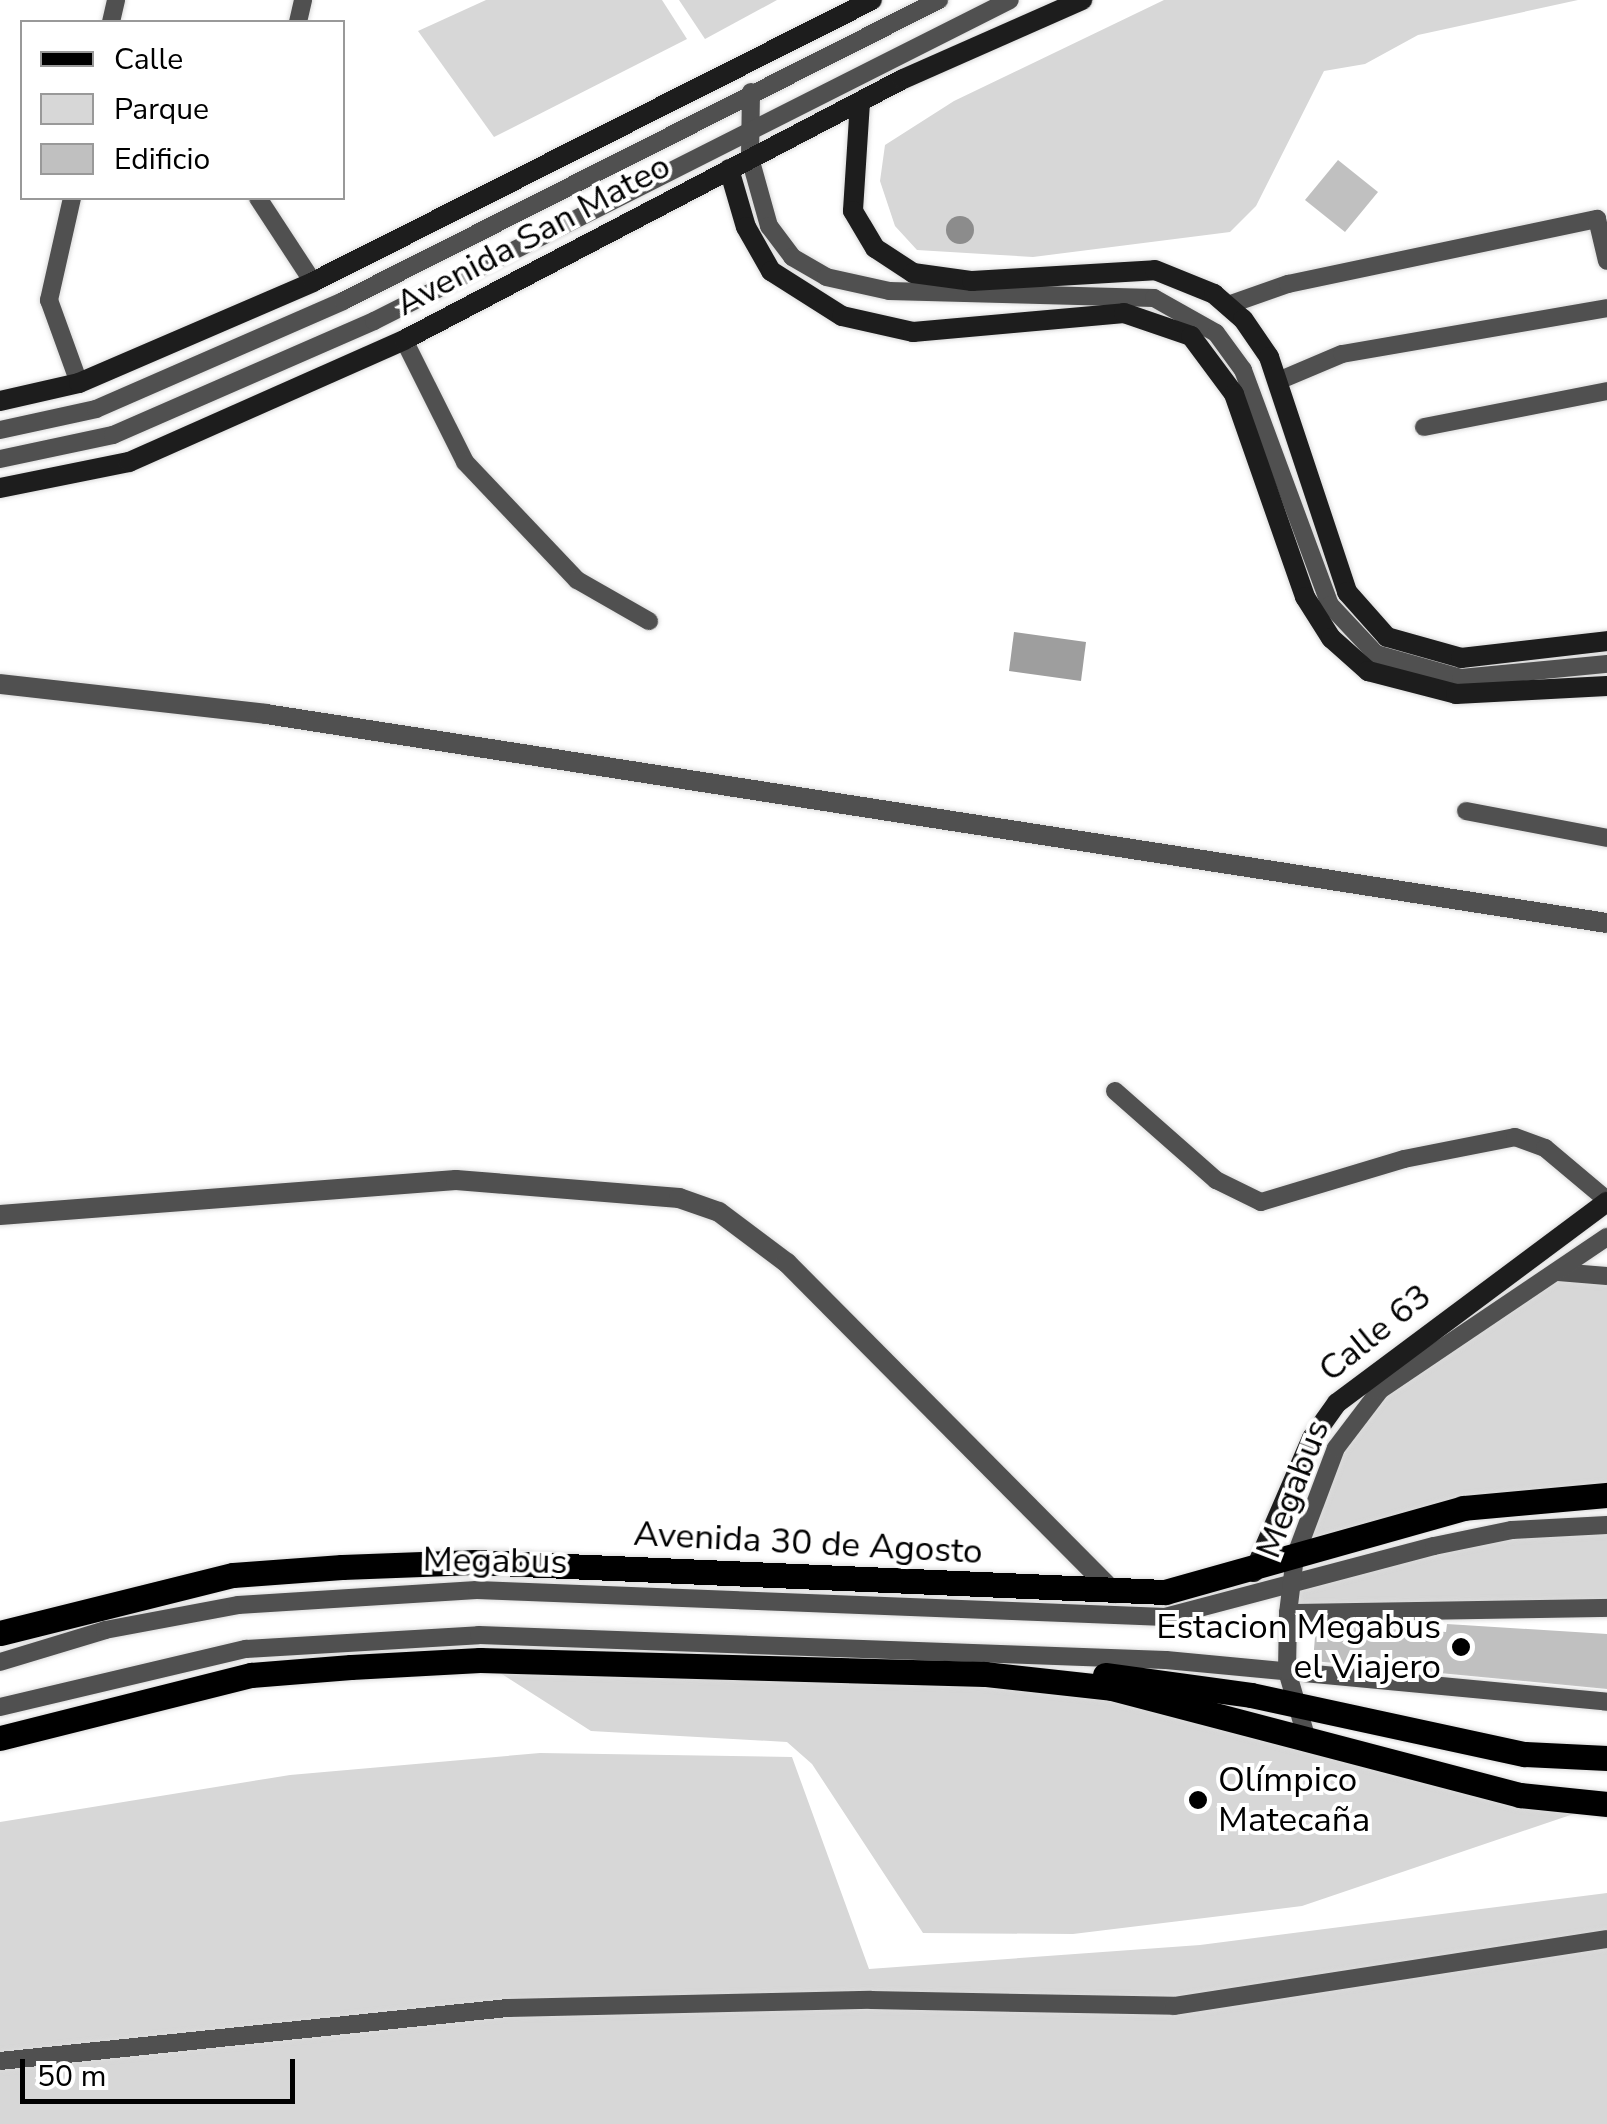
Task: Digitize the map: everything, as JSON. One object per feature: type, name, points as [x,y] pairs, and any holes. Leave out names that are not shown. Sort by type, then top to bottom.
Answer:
[{"type":"main road","name":"Avenida 30 de Agosto","points":[[0,1634],[233,1575],[361,1566],[475,1562],[1116,1593],[1165,1592],[1254,1572],[1493,1502],[1607,1495]]},
{"type":"main road","points":[[0,1738],[251,1676],[480,1660],[1166,1679],[1525,1754],[1607,1758]]},
{"type":"main road","points":[[986,1674],[1112,1688],[1306,1736],[1520,1796],[1607,1804]]},
{"type":"street","name":"Avenida San Mateo","points":[[0,401],[79,382],[313,282],[872,0]]},
{"type":"street","name":"Avenida San Mateo","points":[[0,488],[130,462],[404,340],[860,102],[1082,0]]},
{"type":"street","points":[[860,102],[853,211],[875,248],[912,274],[972,282],[1156,270],[1228,305],[1258,338],[1278,382],[1347,592],[1372,626],[1404,646],[1461,658],[1607,641]]},
{"type":"street","points":[[729,169],[746,228],[771,271],[842,316],[913,332],[1124,313],[1191,336],[1234,394],[1304,596],[1349,656],[1395,682],[1456,694],[1607,686]]},
{"type":"street","points":[[0,684],[266,714],[1607,923]]},
{"type":"street","points":[[0,1215],[456,1180],[679,1198],[718,1212],[787,1263],[1116,1593]]},
{"type":"street","name":"Calle 63","points":[[1254,1572],[1312,1438],[1337,1403],[1607,1201]]},
{"type":"lane","points":[[0,430],[96,409],[343,301],[750,92],[939,0]]},
{"type":"lane","points":[[0,459],[113,436],[339,336],[848,76],[1010,0]]},
{"type":"lane","points":[[834,50],[860,102]]},
{"type":"lane","points":[[750,92],[750,158],[780,244],[844,284],[1125,294],[1198,318],[1242,370],[1330,605],[1376,654],[1461,678],[1607,664]]},
{"type":"lane","points":[[72,200],[49,300],[79,382]]},
{"type":"lane","points":[[259,200],[313,282]]},
{"type":"lane","points":[[1228,305],[1288,284],[1598,219],[1607,261]]},
{"type":"lane","points":[[1278,382],[1342,354],[1607,308]]},
{"type":"lane","points":[[404,340],[465,462],[577,580],[648,621]]},
{"type":"lane","points":[[1424,426],[1607,392]]},
{"type":"lane","points":[[1466,811],[1607,838]]},
{"type":"lane","points":[[1115,1091],[1216,1180],[1261,1202],[1404,1158],[1515,1137],[1544,1148],[1607,1201]]},
{"type":"lane","name":"Megabus","points":[[1306,1736],[1287,1671],[1288,1613],[1296,1557],[1356,1416],[1380,1390],[1607,1236]]},
{"type":"lane","points":[[1558,1272],[1607,1276]]},
{"type":"lane","name":"Megabus","points":[[0,1662],[105,1630],[344,1595],[476,1590],[1165,1617],[1512,1530],[1607,1526]]},
{"type":"lane","points":[[1288,1613],[1607,1608]]},
{"type":"lane","points":[[0,1707],[246,1649],[460,1635],[754,1642],[1287,1671],[1607,1702]]},
{"type":"lane","points":[[0,2061],[508,2008],[871,2000],[1174,2006],[1607,1939]]},
{"type":"green space","points":[[486,0],[662,0],[687,39],[494,137],[418,31]]},
{"type":"green space","points":[[679,0],[777,0],[705,39]]},
{"type":"green space","points":[[1164,0],[1578,0],[1418,35],[1365,64],[1324,71],[1256,206],[1230,232],[1033,257],[917,250],[895,226],[880,181],[885,145],[954,101]]},
{"type":"green space","points":[[1557,1272],[1607,1276],[1607,1495],[1567,1494],[1295,1557],[1356,1416]]},
{"type":"green space","points":[[1607,1525],[1607,1608],[1288,1613],[1292,1585],[1434,1546]]},
{"type":"green space","name":"Olímpico Matecaña","points":[[480,1660],[985,1674],[1600,1805],[1302,1906],[1073,1934],[923,1933],[812,1764],[787,1742],[591,1731]]},
{"type":"green space","points":[[540,1753],[792,1757],[869,1969],[1200,1945],[1607,1893],[1607,2124],[0,2124],[0,1822],[290,1775]]},
{"type":"shaded area","points":[[1014,632],[1086,642],[1081,681],[1009,671]]},
{"type":"building","points":[[1338,160],[1378,192],[1345,232],[1305,200]]},
{"type":"building","name":"Estacion Megabus el Viajero","points":[[1447,1624],[1607,1634],[1607,1689],[1313,1661],[1316,1625],[1446,1632]]},
{"type":"place","name":"Estacion Megabus el Viajero","points":[[1461,1647]]},
{"type":"place","name":"Olímpico Matecaña","points":[[1198,1800]]}]
